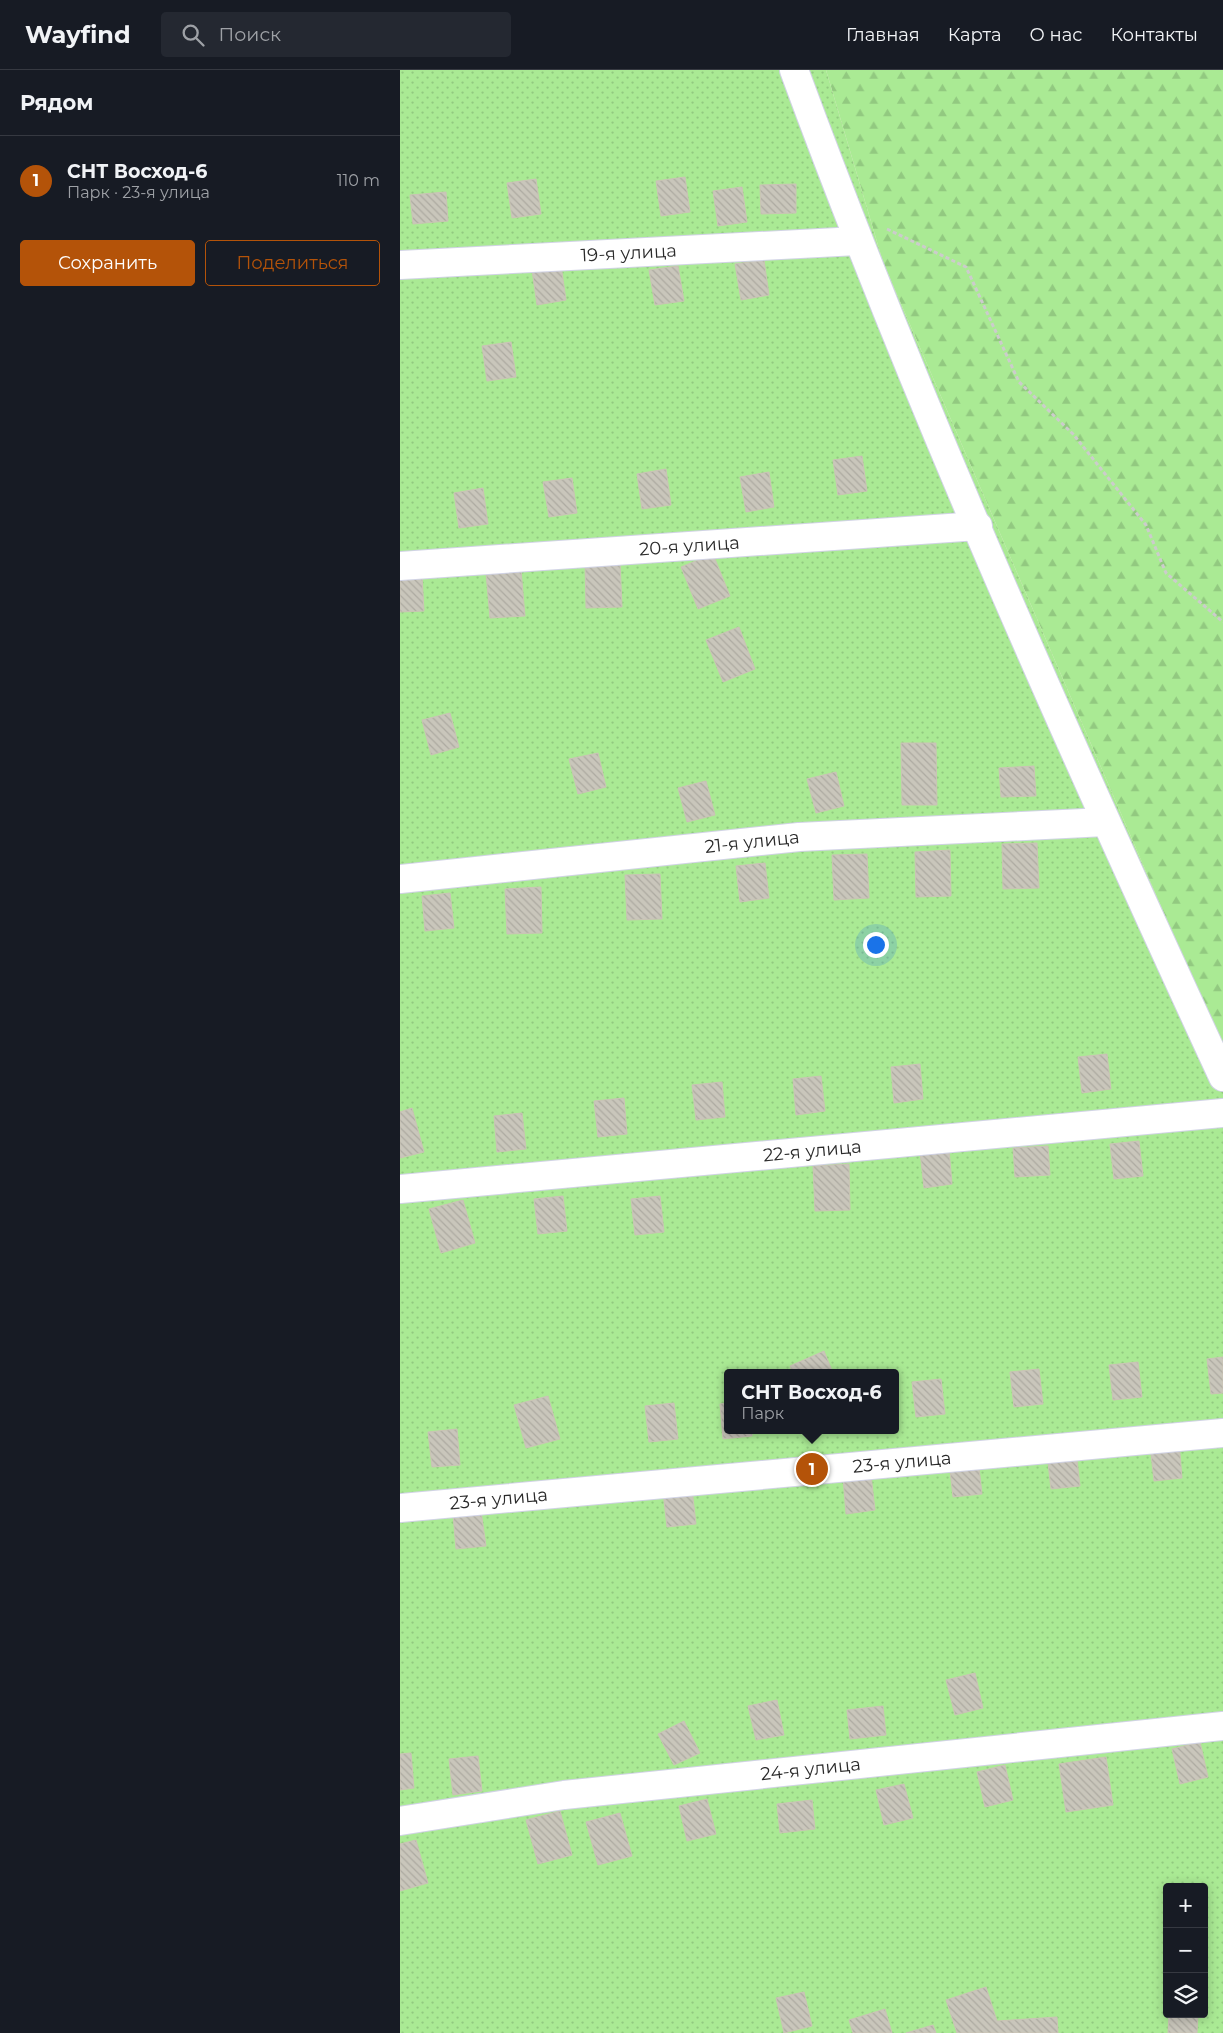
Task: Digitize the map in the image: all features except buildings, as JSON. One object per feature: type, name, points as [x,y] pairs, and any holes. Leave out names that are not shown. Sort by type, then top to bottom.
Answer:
[{"type":"street","points":[[794,70],[857,241],[978,526],[1105,822],[1223,1077]]},
{"type":"street","name":"19-я улица","points":[[400,265],[857,241]]},
{"type":"street","name":"20-я улица","points":[[400,566],[978,526]]},
{"type":"street","name":"21-я улица","points":[[400,880],[799,837],[1105,822]]},
{"type":"street","name":"22-я улица","points":[[400,1190],[1223,1113]]},
{"type":"street","name":"23-я улица","points":[[400,1508],[1223,1433]]},
{"type":"street","name":"24-я улица","points":[[400,1821],[564,1795],[1223,1726]]},
{"type":"path","points":[[885,228],[966,268],[1019,382],[1073,434],[1146,525],[1166,573],[1223,622]]},
{"type":"green space","points":[[400,70],[826,70],[883,262],[1223,1050],[1223,2033],[400,2033]]},
{"type":"green space","points":[[826,70],[1223,70],[1223,1050],[883,262]]},
{"type":"place","name":"СНТ Восход-6","points":[[812,1469]]}]
